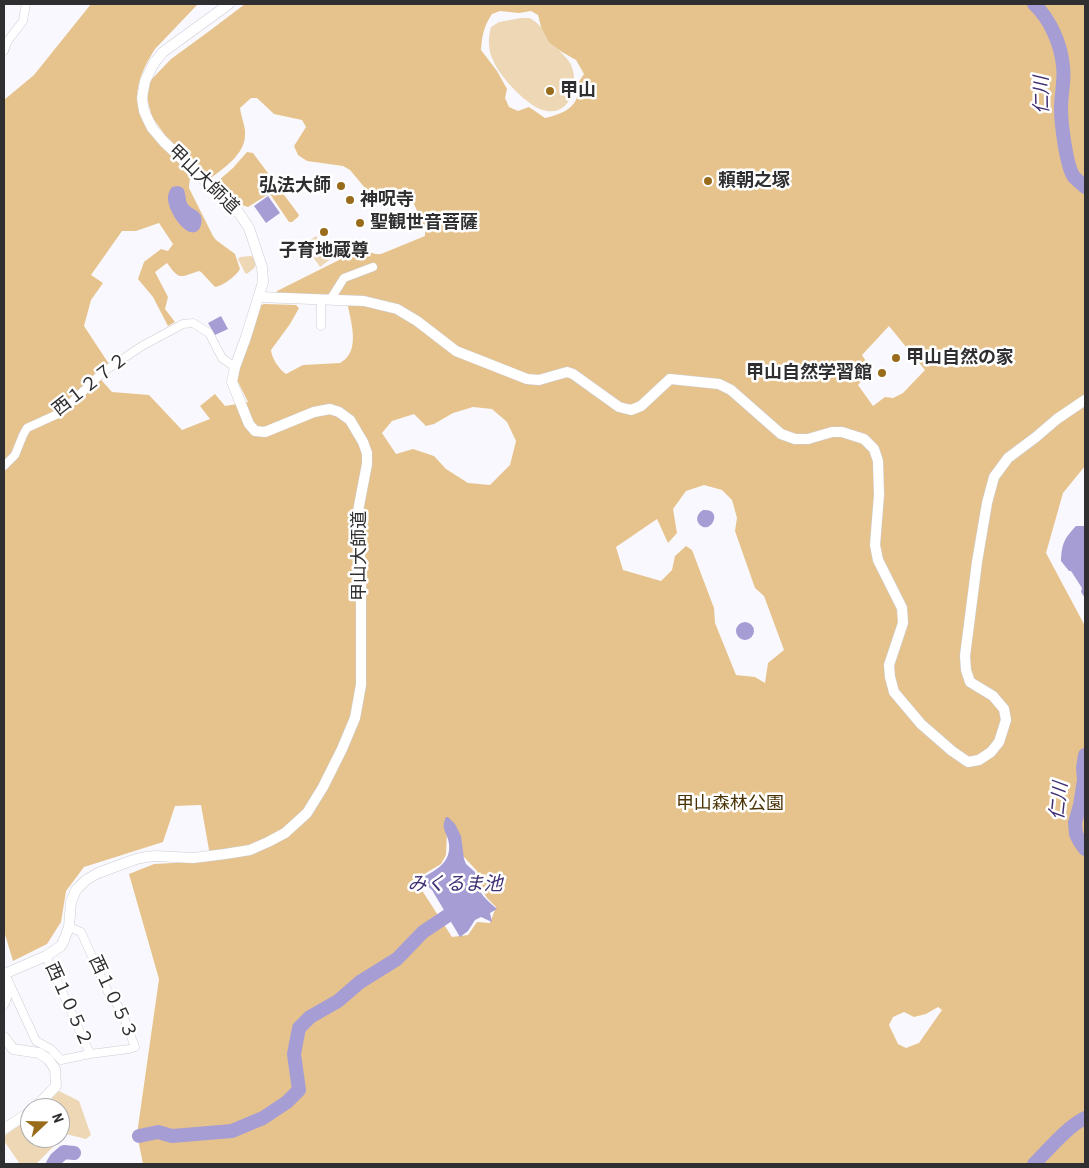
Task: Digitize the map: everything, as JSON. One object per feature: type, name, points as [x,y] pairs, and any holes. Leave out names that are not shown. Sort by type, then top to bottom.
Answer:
[{"type":"street","points":[[4,51],[7,42],[23,21],[26,4]]},
{"type":"street","name":"甲山大師道","points":[[4,977],[46,956],[60,946],[69,927],[71,902],[76,890],[86,880],[98,873],[146,857],[192,858],[250,850],[286,833],[307,813],[323,787],[355,718],[361,685],[361,581],[358,511],[367,464],[367,454],[363,442],[350,420],[339,412],[330,409],[314,412],[265,432],[255,431],[249,424],[232,382],[235,367],[263,282],[262,267],[249,228],[239,213],[164,142],[152,128],[144,111],[142,98],[145,81],[154,62],[163,52],[229,4]]},
{"type":"street","points":[[321,326],[326,300],[344,278],[373,266]]},
{"type":"street","points":[[259,297],[364,301],[397,310],[417,321],[456,351],[527,379],[539,380],[566,372],[573,374],[619,407],[631,410],[641,406],[670,379],[719,384],[730,390],[781,434],[795,439],[808,439],[837,432],[848,433],[864,439],[874,449],[878,461],[879,495],[875,545],[878,560],[902,608],[903,624],[889,665],[893,689],[921,724],[952,751],[968,762],[979,760],[991,752],[999,742],[1006,720],[1004,709],[993,696],[970,682],[966,670],[965,656],[977,562],[987,503],[994,477],[1008,458],[1057,419],[1085,400]]},
{"type":"street","name":"西１２７２","points":[[4,466],[15,455],[27,428],[60,413],[103,372],[142,346],[183,324],[193,323],[209,333],[222,358],[235,367]]},
{"type":"street","name":"西１０５３","points":[[4,977],[36,1041],[51,1049],[61,1060],[135,1047],[121,1010],[108,992],[81,932],[69,927]]},
{"type":"street","name":"西１０５２","points":[[46,956],[90,1054]]},
{"type":"street","points":[[4,977],[8,997],[4,1005]]},
{"type":"street","points":[[4,1037],[13,1049],[39,1053],[48,1059],[55,1069],[56,1086],[45,1098]]},
{"type":"street","points":[[4,1130],[20,1119]]},
{"type":"shaded area","points":[[529,18],[537,23],[568,60],[573,70],[574,87],[572,95],[563,108],[556,111],[540,109],[524,98],[508,83],[496,67],[491,56],[489,35],[491,27],[499,22]]},
{"type":"shaded area","points":[[316,236],[332,258],[320,267],[304,244]]},
{"type":"shaded area","points":[[251,256],[255,265],[247,274],[238,259]]},
{"type":"shaded area","points":[[59,1091],[79,1101],[91,1135],[86,1139],[70,1135],[70,1098],[52,1098]]},
{"type":"shaded area","points":[[20,1125],[20,1148],[52,1148],[36,1164],[20,1164],[4,1141],[4,1136]]},
{"type":"green space","name":"甲山森林公園","points":[[91,4],[198,4],[155,49],[140,80],[137,100],[139,111],[149,132],[189,173],[189,188],[213,236],[235,254],[240,269],[236,275],[222,285],[215,287],[199,271],[181,276],[175,273],[167,263],[155,272],[168,297],[165,309],[175,322],[168,326],[153,297],[138,279],[144,262],[161,249],[168,251],[173,244],[159,223],[136,231],[122,231],[91,275],[103,283],[91,300],[84,326],[109,364],[95,373],[112,392],[149,395],[182,430],[210,419],[200,406],[215,394],[225,406],[248,402],[237,380],[259,306],[264,304],[296,305],[299,308],[271,350],[276,363],[286,374],[303,365],[340,363],[347,358],[351,351],[353,335],[347,301],[276,293],[277,291],[359,250],[381,254],[425,236],[425,228],[413,202],[376,201],[350,170],[343,166],[307,161],[298,155],[294,146],[306,127],[302,120],[274,114],[257,98],[251,98],[240,108],[245,132],[242,148],[233,160],[211,178],[208,178],[165,135],[152,117],[148,102],[151,80],[171,59],[245,4],[1085,4],[1085,466],[1063,493],[1046,553],[1085,626],[1085,1164],[143,1164],[137,1134],[159,979],[129,874],[154,864],[211,861],[201,805],[175,806],[163,842],[84,867],[66,891],[61,922],[47,944],[13,961],[4,931],[4,100],[34,75]],"holes":[[[500,11],[519,13],[531,11],[538,15],[541,27],[549,42],[576,60],[584,74],[578,84],[577,99],[570,107],[561,113],[545,118],[529,107],[518,111],[509,107],[505,98],[507,89],[497,71],[481,50],[484,31],[492,14]],[[889,326],[925,370],[903,393],[893,398],[885,397],[873,406],[858,385],[871,369],[862,355]],[[473,407],[492,409],[507,422],[516,441],[510,465],[490,485],[468,483],[446,469],[434,456],[413,449],[396,454],[382,433],[392,421],[414,414],[426,426],[434,424],[453,413]],[[704,485],[722,490],[732,500],[737,518],[735,531],[755,588],[764,596],[784,650],[768,663],[765,683],[755,677],[736,675],[715,623],[714,608],[692,550],[686,546],[675,556],[672,570],[661,581],[623,570],[616,547],[657,519],[668,543],[677,533],[673,509],[686,491]],[[447,831],[463,856],[477,871],[482,890],[496,907],[490,923],[477,922],[468,935],[452,937],[423,892],[411,882],[441,864],[446,855]],[[938,1007],[942,1010],[919,1043],[906,1048],[898,1044],[889,1025],[893,1017],[904,1012],[914,1017],[926,1014]]]},
{"type":"green space","points":[[247,152],[253,153],[299,215],[292,222],[289,222],[270,194],[248,207],[236,201],[219,185],[218,181]]},
{"type":"water","points":[[178,186],[183,188],[188,205],[201,216],[202,222],[196,232],[190,232],[182,227],[175,218],[168,202],[172,187]]},
{"type":"water","points":[[268,196],[280,213],[266,223],[254,206]]},
{"type":"water","points":[[221,316],[228,329],[215,335],[208,323]]},
{"type":"water","points":[[703,510],[710,511],[714,517],[711,525],[707,527],[703,527],[697,520],[698,514]]},
{"type":"water","points":[[1076,526],[1085,526],[1085,598],[1081,592],[1082,588],[1071,571],[1061,561],[1064,542]]},
{"type":"water","points":[[745,622],[751,625],[754,631],[751,637],[745,640],[739,637],[736,631],[739,625]]},
{"type":"water","name":"みくるま池","points":[[446,817],[455,824],[461,836],[464,859],[466,864],[475,872],[481,893],[497,909],[490,913],[492,922],[481,917],[475,920],[468,931],[460,937],[432,890],[426,885],[412,883],[433,872],[444,862],[448,855],[448,839],[444,826]]},
{"type":"waterway","name":"仁川","points":[[1034,4],[1050,24],[1060,49],[1063,71],[1061,115],[1066,154],[1074,177],[1085,187]]},
{"type":"waterway","name":"仁川","points":[[1085,755],[1084,780],[1075,823],[1076,834],[1085,849]]},
{"type":"waterway","points":[[139,1136],[158,1132],[172,1136],[232,1131],[263,1118],[287,1102],[299,1090],[294,1054],[299,1028],[310,1017],[338,1001],[360,982],[397,959],[423,932],[447,916]]},
{"type":"waterway","name":"仁川","points":[[1034,1164],[1065,1132],[1085,1118]]},
{"type":"waterway","points":[[53,1164],[64,1152],[74,1153]]},
{"type":"place","name":"甲山","points":[[550,91]]},
{"type":"place","name":"頼朝之塚","points":[[708,181]]},
{"type":"place","name":"弘法大師","points":[[341,186]]},
{"type":"place","name":"神呪寺","points":[[350,200]]},
{"type":"place","name":"聖観世音菩薩","points":[[360,223]]},
{"type":"place","name":"子育地蔵尊","points":[[324,232]]},
{"type":"place","name":"甲山自然の家","points":[[896,358]]},
{"type":"place","name":"甲山自然学習館","points":[[882,373]]}]
